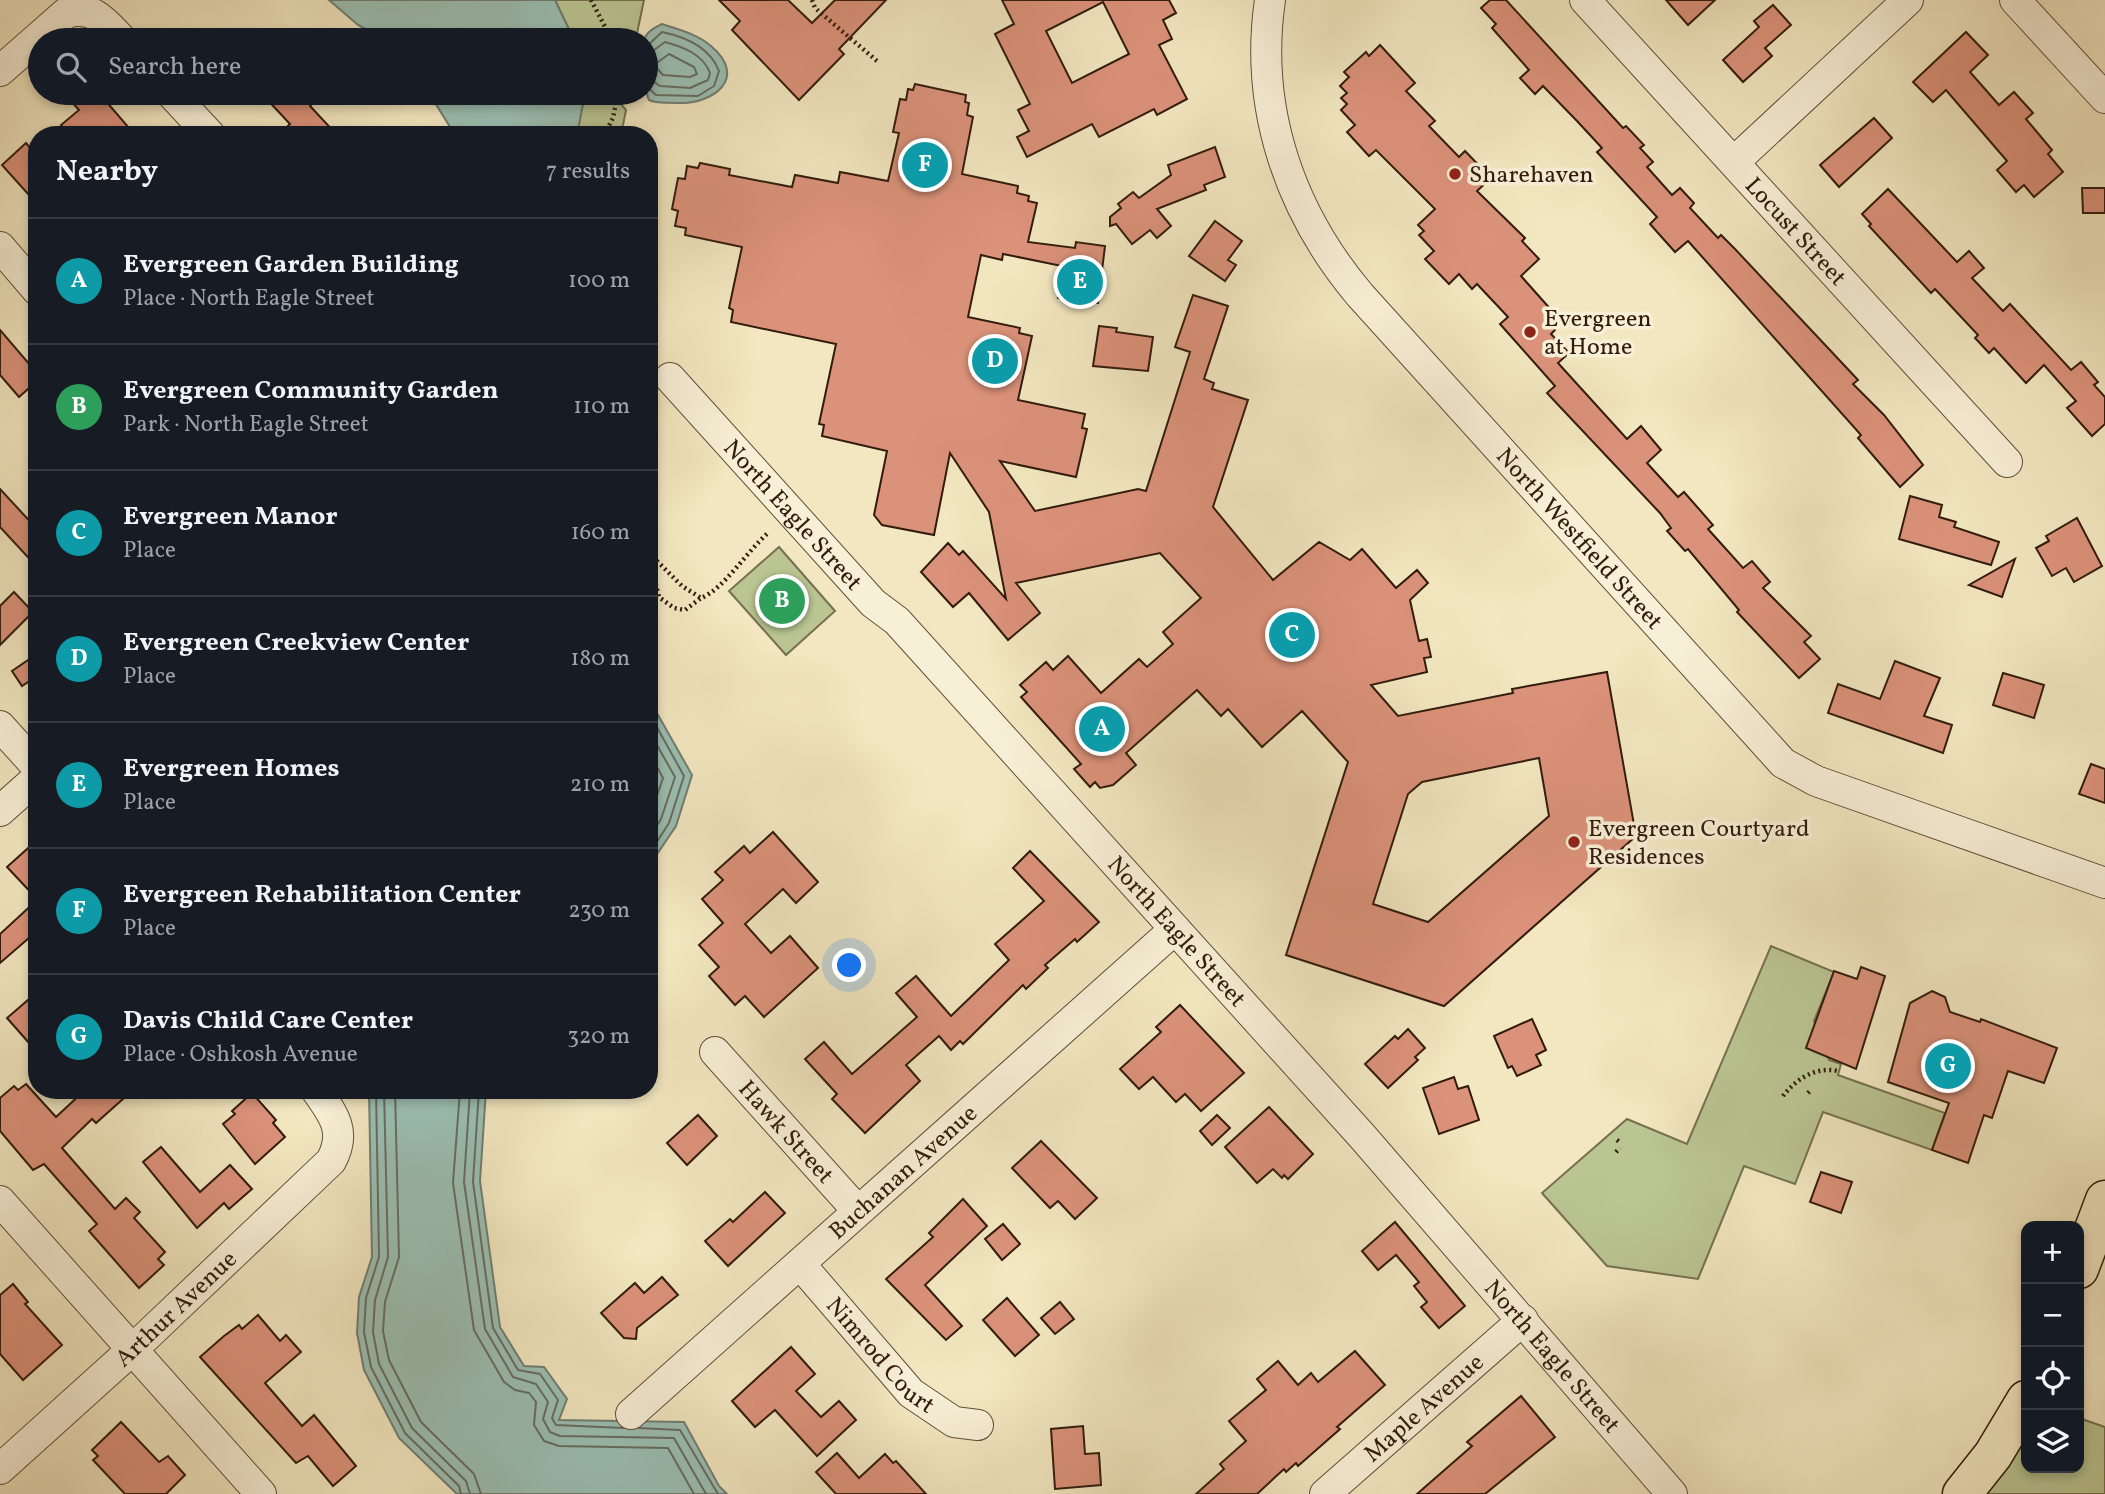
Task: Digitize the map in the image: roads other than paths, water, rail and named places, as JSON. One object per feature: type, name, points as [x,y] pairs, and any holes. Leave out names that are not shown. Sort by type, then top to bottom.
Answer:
[{"type":"main road","points":[[2084,1256],[2105,1200]]},
{"type":"main road","points":[[2084,1285],[2105,1272]]},
{"type":"main road","points":[[1962,1494],[1993,1455],[2021,1408]]},
{"type":"street","name":"North Westfield Street","points":[[1270,0],[1267,81],[1278,143],[1298,202],[1329,257],[1363,299],[1783,763],[1816,781],[2105,883]]},
{"type":"street","name":"Locust Street","points":[[1585,0],[2007,462]]},
{"type":"street","points":[[1734,162],[1908,0]]},
{"type":"street","points":[[2015,0],[2105,98]]},
{"type":"street","points":[[49,28],[66,13],[86,10],[98,14],[111,28]]},
{"type":"street","points":[[0,71],[28,46]]},
{"type":"street","points":[[182,105],[202,126]]},
{"type":"street","points":[[0,247],[28,280]]},
{"type":"street","name":"North Eagle Street","points":[[670,378],[873,603],[897,621],[1523,1320],[1656,1488]]},
{"type":"street","points":[[0,726],[28,757]]},
{"type":"street","points":[[0,811],[28,786]]},
{"type":"street","name":"Buchanan Avenue","points":[[631,1414],[1175,929]]},
{"type":"street","name":"Hawk Street","points":[[715,1052],[857,1210]]},
{"type":"street","name":"Arthur Avenue","points":[[0,1469],[133,1349],[331,1161],[340,1141],[335,1116],[323,1099]]},
{"type":"street","points":[[0,1201],[261,1494]]},
{"type":"street","name":"Nimrod Court","points":[[800,1264],[911,1393],[954,1422],[978,1425]]},
{"type":"street","name":"Maple Avenue","points":[[1325,1494],[1523,1320]]},
{"type":"water","points":[[329,0],[555,0],[568,28],[364,28]]},
{"type":"water","points":[[662,24],[700,38],[711,46],[722,58],[727,69],[722,87],[713,94],[690,102],[658,102],[658,28],[655,28]]},
{"type":"water","points":[[436,105],[583,105],[579,126],[449,126]]},
{"type":"water","points":[[658,715],[692,775],[676,826],[658,853]]},
{"type":"water","points":[[369,1099],[485,1099],[480,1181],[500,1327],[524,1366],[544,1367],[567,1399],[559,1420],[684,1422],[719,1486],[727,1494],[457,1494],[399,1438],[364,1370],[357,1333],[359,1297],[372,1257]]},
{"type":"place","name":"Evergreen Rehabilitation Center","points":[[925,165]]},
{"type":"place","name":"Sharehaven","points":[[1455,174]]},
{"type":"place","name":"Evergreen Homes","points":[[1080,282]]},
{"type":"place","name":"Evergreen at Home","points":[[1530,332]]},
{"type":"place","name":"Evergreen Creekview Center","points":[[995,361]]},
{"type":"place","name":"Evergreen Community Garden","points":[[782,601]]},
{"type":"place","name":"Evergreen Manor","points":[[1292,635]]},
{"type":"place","name":"Evergreen Garden Building","points":[[1102,729]]},
{"type":"place","name":"Evergreen Courtyard Residences","points":[[1574,842]]},
{"type":"place","name":"Davis Child Care Center","points":[[1948,1066]]}]
